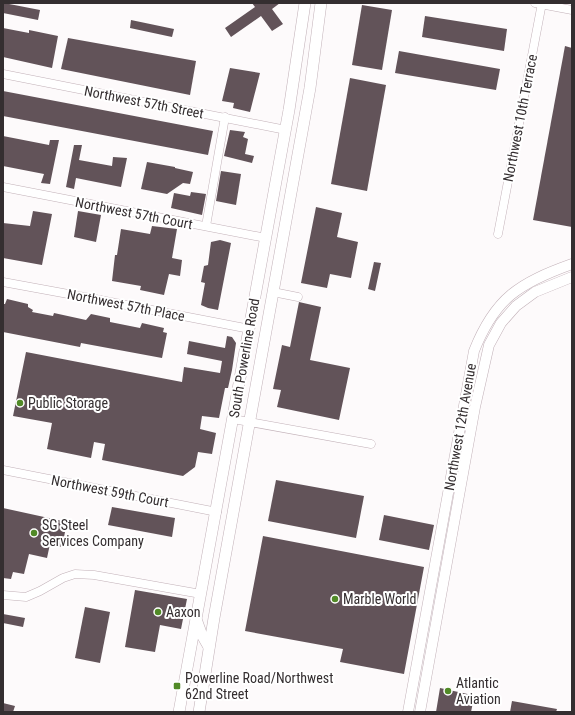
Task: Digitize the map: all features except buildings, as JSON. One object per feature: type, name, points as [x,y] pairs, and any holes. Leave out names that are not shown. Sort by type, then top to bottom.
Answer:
[{"type":"main road","name":"South Powerline Road","points":[[179,712],[217,512],[286,130],[305,3]]},
{"type":"main road","name":"South Powerline Road","points":[[199,712],[313,69],[321,3]]},
{"type":"main road","points":[[289,110],[296,130],[301,136]]},
{"type":"main road","points":[[286,130],[292,137],[297,159]]},
{"type":"main road","points":[[266,238],[271,241],[280,253]]},
{"type":"main road","points":[[230,533],[217,512],[225,510],[236,499]]},
{"type":"main road","points":[[196,618],[202,634],[210,647]]},
{"type":"street","points":[[539,3],[572,10]]},
{"type":"street","name":"Northwest 10th Terrace","points":[[498,234],[539,3]]},
{"type":"street","name":"Northwest 57th Street","points":[[3,74],[286,130]]},
{"type":"street","points":[[206,226],[225,117]]},
{"type":"street","name":"Northwest 57th Court","points":[[3,187],[266,238]]},
{"type":"street","name":"Northwest 12th Avenue","points":[[415,678],[463,405],[474,352],[484,328],[499,306],[513,293],[529,281],[572,264]]},
{"type":"street","name":"Northwest 12th Avenue","points":[[426,679],[475,407],[489,345],[501,323],[516,306],[535,292],[572,277]]},
{"type":"street","name":"Northwest 57th Place","points":[[3,282],[250,329]]},
{"type":"street","points":[[273,292],[298,297]]},
{"type":"street","points":[[463,405],[475,407]]},
{"type":"street","points":[[233,419],[371,444]]},
{"type":"street","name":"Northwest 59th Court","points":[[3,470],[217,512]]},
{"type":"street","points":[[3,595],[26,596],[40,591],[63,578],[75,574],[94,575],[201,594]]},
{"type":"street","points":[[408,712],[415,678],[426,679],[420,712]]},
{"type":"place","name":"Public Storage","points":[[20,403]]},
{"type":"place","name":"SG Steel Services Company","points":[[34,533]]},
{"type":"place","name":"Marble World","points":[[335,599]]},
{"type":"place","name":"Aaxon","points":[[158,612]]},
{"type":"place","name":"Powerline Road/Northwest 62nd Street","points":[[177,686]]},
{"type":"place","name":"Atlantic Aviation","points":[[448,691]]}]
